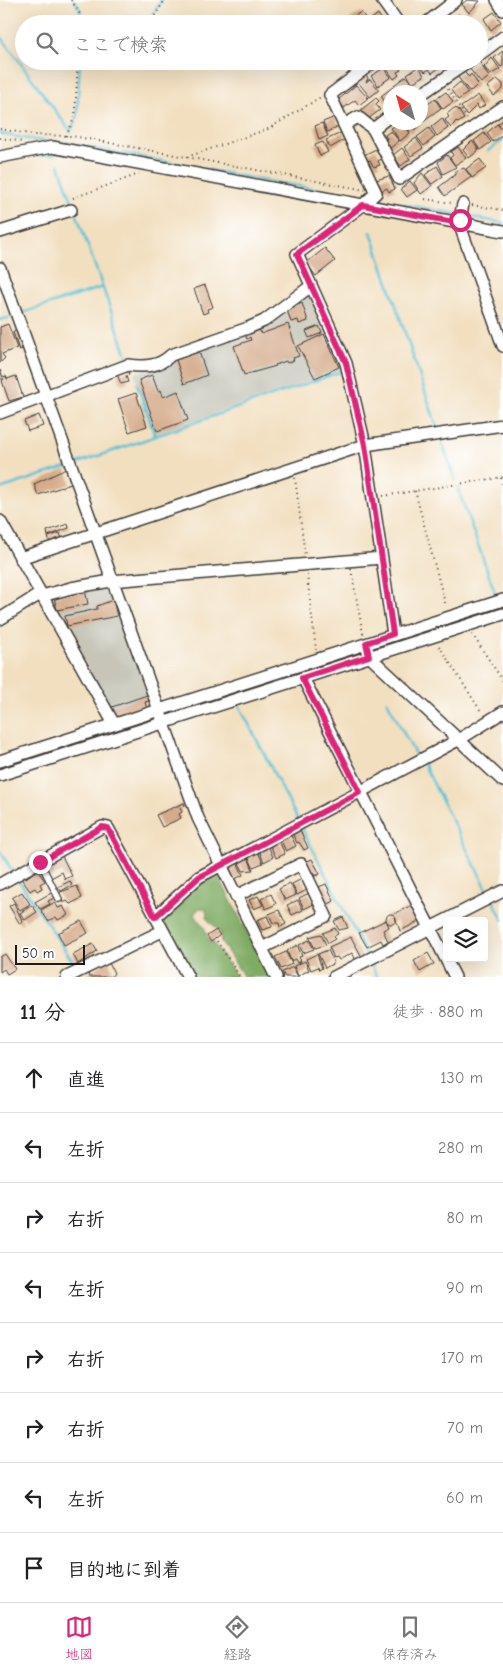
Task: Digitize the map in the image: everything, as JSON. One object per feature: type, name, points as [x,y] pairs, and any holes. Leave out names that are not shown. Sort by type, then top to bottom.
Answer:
[{"type":"street","points":[[382,0],[393,15]]},
{"type":"street","points":[[437,15],[456,0]]},
{"type":"street","points":[[497,0],[503,10]]},
{"type":"street","points":[[488,48],[503,37]]},
{"type":"street","points":[[363,70],[330,95],[376,193],[297,254],[346,363],[365,445],[393,634]]},
{"type":"street","points":[[428,90],[457,70]]},
{"type":"street","points":[[344,125],[358,117],[372,129],[398,179],[503,107]]},
{"type":"street","points":[[372,129],[383,121]]},
{"type":"street","points":[[0,157],[52,147],[460,221],[503,231]]},
{"type":"street","points":[[463,205],[460,221],[503,346]]},
{"type":"street","points":[[0,232],[71,210]]},
{"type":"street","points":[[0,268],[111,581],[198,818],[276,977]]},
{"type":"street","points":[[0,414],[128,365],[145,367],[248,328],[264,320],[311,286]]},
{"type":"street","points":[[20,558],[365,445],[503,425]]},
{"type":"street","points":[[0,521],[114,724]]},
{"type":"street","points":[[0,618],[41,595],[111,581],[382,558]]},
{"type":"street","points":[[0,761],[114,724],[160,716],[302,678],[393,634],[503,600]]},
{"type":"street","points":[[0,775],[160,716],[367,648],[433,636],[503,614]]},
{"type":"street","points":[[367,648],[503,781]]},
{"type":"street","points":[[302,678],[455,977]]},
{"type":"street","points":[[155,917],[199,877],[460,739],[503,712]]},
{"type":"street","points":[[0,884],[102,827],[108,828],[188,977]]},
{"type":"street","points":[[236,896],[301,864],[326,916],[262,948]]},
{"type":"street","points":[[334,977],[503,891]]},
{"type":"street","points":[[67,977],[162,931]]},
{"type":"lane","points":[[40,862],[59,899]]},
{"type":"path","points":[[71,0],[80,15]]},
{"type":"path","points":[[155,15],[165,0]]},
{"type":"path","points":[[66,136],[75,117],[78,70]]},
{"type":"path","points":[[442,81],[473,128]]},
{"type":"path","points":[[187,157],[268,129],[326,94],[330,95]]},
{"type":"path","points":[[0,129],[34,135],[66,136],[376,193]]},
{"type":"path","points":[[73,198],[150,170],[151,166]]},
{"type":"path","points":[[373,498],[502,478],[503,485]]},
{"type":"path","points":[[415,491],[449,617]]},
{"type":"path","points":[[350,561],[367,648]]},
{"type":"path","points":[[467,625],[503,682]]},
{"type":"path","points":[[433,636],[488,722]]},
{"type":"path","points":[[217,941],[240,977]]},
{"type":"shaded area","points":[[309,292],[343,369],[156,434],[134,373],[167,363],[248,331]]},
{"type":"shaded area","points":[[103,585],[109,587],[152,708],[117,720],[48,597]]},
{"type":"green space","points":[[217,873],[270,977],[244,977],[221,942],[220,932],[207,919],[206,909],[200,908],[194,914],[204,927],[210,943],[213,942],[237,977],[192,977],[161,917],[201,881]]},
{"type":"building","points":[[467,0],[480,1],[469,13],[462,4]]},
{"type":"building","points":[[494,12],[501,22],[491,30],[488,25],[488,16]]},
{"type":"building","points":[[503,51],[503,66],[501,67],[494,58]]},
{"type":"building","points":[[492,58],[500,69],[490,75],[486,70],[488,70],[488,62]]},
{"type":"building","points":[[381,70],[386,70],[391,77],[378,86],[371,76]]},
{"type":"building","points":[[387,70],[401,70],[397,72],[399,75],[394,79]]},
{"type":"building","points":[[413,70],[421,70],[424,76],[412,83],[407,74]]},
{"type":"building","points":[[471,70],[485,70],[489,77],[481,83]]},
{"type":"building","points":[[463,71],[469,77],[471,74],[478,84],[472,90],[469,91],[457,76]]},
{"type":"building","points":[[366,75],[368,78],[366,82],[370,79],[379,90],[370,97],[357,81]]},
{"type":"building","points":[[406,76],[412,84],[410,85],[394,85]]},
{"type":"building","points":[[497,79],[503,84],[503,89],[494,96],[487,87]]},
{"type":"building","points":[[460,82],[468,93],[458,100],[451,90]]},
{"type":"building","points":[[356,85],[368,98],[359,105],[355,100],[344,108],[338,100]]},
{"type":"building","points":[[446,92],[453,102],[443,109],[436,99]]},
{"type":"building","points":[[478,95],[485,105],[479,109],[477,105],[467,115],[461,107]]},
{"type":"building","points":[[376,98],[379,101],[376,104],[380,110],[368,119],[361,110]]},
{"type":"building","points":[[435,99],[441,108],[428,117],[428,104]]},
{"type":"building","points":[[454,108],[458,109],[464,119],[458,123],[456,121],[451,128],[445,120],[449,117],[447,114]]},
{"type":"building","points":[[335,117],[339,126],[327,132],[323,122]]},
{"type":"building","points":[[442,118],[448,128],[437,136],[431,127]]},
{"type":"building","points":[[503,120],[503,135],[493,142],[487,133],[497,124],[502,130],[498,124]]},
{"type":"building","points":[[322,123],[328,136],[319,140],[315,126]]},
{"type":"building","points":[[428,129],[435,137],[424,146],[417,137]]},
{"type":"building","points":[[392,130],[408,130],[410,133],[400,141]]},
{"type":"building","points":[[391,131],[399,141],[389,149],[384,141],[387,139],[385,135]]},
{"type":"building","points":[[343,132],[346,139],[330,148],[326,140]]},
{"type":"building","points":[[484,133],[491,142],[480,150],[474,141]]},
{"type":"building","points":[[416,138],[423,148],[411,156],[404,147]]},
{"type":"building","points":[[472,141],[479,150],[469,158],[463,150]]},
{"type":"building","points":[[323,142],[328,152],[320,156],[315,145]]},
{"type":"building","points":[[458,147],[466,158],[455,165],[450,158],[453,155],[451,152]]},
{"type":"building","points":[[402,148],[410,159],[401,166],[393,155]]},
{"type":"building","points":[[376,149],[381,159],[378,161],[380,165],[374,167],[370,160],[367,161],[364,155]]},
{"type":"building","points":[[447,155],[456,167],[443,174],[438,162]]},
{"type":"building","points":[[480,159],[486,168],[472,178],[466,169]]},
{"type":"building","points":[[437,166],[443,176],[432,184],[425,175]]},
{"type":"building","points":[[464,168],[471,177],[445,196],[439,187],[456,174],[454,172]]},
{"type":"building","points":[[422,173],[432,186],[421,194],[414,183]]},
{"type":"building","points":[[389,176],[395,189],[389,192],[387,188],[381,191],[376,180]]},
{"type":"building","points":[[410,181],[417,190],[407,197],[401,189]]},
{"type":"building","points":[[325,248],[335,261],[316,276],[306,263]]},
{"type":"building","points":[[205,285],[213,307],[207,309],[208,312],[203,314],[194,289]]},
{"type":"building","points":[[302,303],[308,321],[299,324],[298,320],[291,322],[287,310]]},
{"type":"building","points":[[8,324],[17,348],[2,354],[5,358],[0,363],[0,327]]},
{"type":"building","points":[[288,324],[299,356],[287,363],[286,361],[276,366],[244,375],[234,346],[251,340],[250,337],[247,339],[245,334],[259,329],[261,334]]},
{"type":"building","points":[[319,326],[322,333],[309,338],[306,331]]},
{"type":"building","points":[[16,331],[22,349],[19,350],[13,332]]},
{"type":"building","points":[[324,334],[339,367],[315,378],[298,346]]},
{"type":"building","points":[[199,352],[207,375],[184,384],[176,360]]},
{"type":"building","points":[[0,370],[3,377],[6,376],[7,379],[16,376],[23,397],[9,401],[2,381],[4,379],[0,379]]},
{"type":"building","points":[[128,371],[129,375],[126,376],[128,382],[121,384],[117,374]]},
{"type":"building","points":[[152,375],[158,391],[161,390],[163,397],[178,391],[188,420],[157,431],[139,380]]},
{"type":"building","points":[[136,393],[147,426],[129,432],[118,399]]},
{"type":"building","points":[[39,415],[43,426],[28,431],[24,421]]},
{"type":"building","points":[[66,469],[71,484],[38,495],[34,484]]},
{"type":"building","points":[[68,524],[69,528],[48,536],[47,531]]},
{"type":"building","points":[[60,533],[63,542],[51,546],[48,537]]},
{"type":"building","points":[[85,590],[88,604],[57,610],[54,597]]},
{"type":"building","points":[[113,600],[117,616],[67,626],[65,616],[97,609],[97,606]]},
{"type":"building","points":[[147,695],[149,701],[145,702],[147,709],[118,719],[112,707]]},
{"type":"building","points":[[184,803],[185,806],[180,808],[182,812],[179,814],[181,818],[162,827],[156,815]]},
{"type":"building","points":[[300,830],[308,848],[304,850],[299,842],[297,843],[292,833]]},
{"type":"building","points":[[290,834],[296,846],[286,851],[280,839]]},
{"type":"building","points":[[279,841],[285,854],[276,858],[270,845]]},
{"type":"building","points":[[268,846],[273,857],[264,862],[259,850]]},
{"type":"building","points":[[258,852],[263,863],[253,867],[248,856]]},
{"type":"building","points":[[62,856],[72,876],[65,879],[62,872],[51,878],[45,865]]},
{"type":"building","points":[[248,857],[253,870],[243,871],[239,863]]},
{"type":"building","points":[[312,859],[320,874],[315,876],[313,872],[310,873],[305,862]]},
{"type":"building","points":[[237,862],[243,875],[235,879],[230,869],[232,868],[231,865]]},
{"type":"building","points":[[37,870],[45,881],[40,884],[42,888],[37,891],[35,888],[30,891],[20,877],[24,874],[26,878]]},
{"type":"building","points":[[302,879],[307,890],[297,895],[292,884]]},
{"type":"building","points":[[70,881],[72,885],[61,891],[58,887]]},
{"type":"building","points":[[290,883],[296,895],[285,900],[279,889]]},
{"type":"building","points":[[326,884],[334,901],[327,905],[319,893],[321,892],[319,887]]},
{"type":"building","points":[[77,886],[82,898],[70,904],[67,901],[63,903],[58,893]]},
{"type":"building","points":[[22,892],[30,904],[20,910],[12,898]]},
{"type":"building","points":[[51,893],[54,898],[48,901],[50,904],[40,909],[35,902]]},
{"type":"building","points":[[309,893],[314,904],[304,909],[299,898]]},
{"type":"building","points":[[271,894],[276,904],[266,909],[261,899]]},
{"type":"building","points":[[258,896],[263,905],[254,909],[249,900]]},
{"type":"building","points":[[298,900],[303,910],[292,915],[287,905]]},
{"type":"building","points":[[55,902],[58,908],[63,906],[68,915],[58,920],[56,917],[48,921],[41,910]]},
{"type":"building","points":[[14,903],[23,922],[20,924],[9,906]]},
{"type":"building","points":[[32,905],[37,912],[25,920],[20,913]]},
{"type":"building","points":[[412,905],[420,921],[400,931],[394,914]]},
{"type":"building","points":[[279,910],[286,924],[280,927],[279,923],[273,923],[269,914]]},
{"type":"building","points":[[389,914],[393,914],[396,919],[395,923],[389,924],[386,921],[386,917]]},
{"type":"building","points":[[267,916],[272,927],[262,930],[257,920]]},
{"type":"building","points":[[343,917],[348,928],[339,930],[334,921]]},
{"type":"building","points":[[386,920],[389,927],[383,930],[388,941],[383,944],[381,940],[367,947],[359,933]]},
{"type":"building","points":[[81,921],[88,933],[64,945],[58,933]]},
{"type":"building","points":[[335,928],[338,934],[334,936],[335,939],[328,943],[323,933]]},
{"type":"building","points":[[216,930],[220,935],[211,942],[207,936]]},
{"type":"building","points":[[321,934],[326,945],[315,948],[309,937]]},
{"type":"building","points":[[351,937],[362,957],[356,960],[352,953],[339,960],[337,957],[334,958],[329,947]]},
{"type":"building","points":[[309,940],[314,949],[303,953],[299,945]]},
{"type":"building","points":[[93,944],[97,951],[78,964],[73,954]]},
{"type":"building","points":[[297,945],[302,956],[299,957],[301,961],[297,963],[295,959],[291,961],[287,951]]},
{"type":"building","points":[[328,950],[334,963],[325,968],[318,954]]},
{"type":"building","points":[[286,952],[292,964],[281,969],[275,957]]},
{"type":"building","points":[[428,953],[434,964],[420,972],[414,961]]},
{"type":"building","points":[[5,954],[15,969],[7,974],[4,969],[0,972],[0,957]]},
{"type":"building","points":[[317,954],[322,968],[319,970],[318,967],[311,970],[306,959]]},
{"type":"building","points":[[108,961],[114,973],[111,977],[89,977],[88,974]]},
{"type":"building","points":[[305,961],[309,970],[298,976],[294,966]]},
{"type":"building","points":[[293,967],[298,977],[285,977],[282,972]]},
{"type":"waterway","points":[[74,0],[81,15]]},
{"type":"waterway","points":[[152,15],[162,0]]},
{"type":"waterway","points":[[0,35],[15,56]]},
{"type":"waterway","points":[[26,70],[68,128]]},
{"type":"waterway","points":[[70,132],[77,117],[80,70]]},
{"type":"waterway","points":[[0,134],[34,140],[69,143],[261,180],[366,197]]},
{"type":"waterway","points":[[488,151],[503,140]]},
{"type":"waterway","points":[[34,156],[55,154]]},
{"type":"waterway","points":[[59,165],[129,361]]},
{"type":"waterway","points":[[374,199],[457,214]]},
{"type":"waterway","points":[[465,216],[503,223]]},
{"type":"waterway","points":[[371,232],[438,430]]},
{"type":"waterway","points":[[22,313],[103,287]]},
{"type":"waterway","points":[[0,320],[12,317]]},
{"type":"waterway","points":[[75,464],[343,371]]},
{"type":"waterway","points":[[137,384],[155,436]]},
{"type":"waterway","points":[[442,442],[455,480]]},
{"type":"waterway","points":[[0,489],[66,467]]},
{"type":"waterway","points":[[458,489],[497,598]]},
{"type":"waterway","points":[[370,649],[503,606]]},
{"type":"waterway","points":[[166,715],[365,651]]},
{"type":"waterway","points":[[387,701],[417,758]]},
{"type":"waterway","points":[[238,703],[298,820]]},
{"type":"waterway","points":[[0,769],[158,718]]},
{"type":"waterway","points":[[423,763],[489,893]]},
{"type":"waterway","points":[[302,828],[367,956]]},
{"type":"waterway","points":[[0,851],[13,872]]},
{"type":"waterway","points":[[18,879],[77,968]]},
{"type":"waterway","points":[[493,900],[503,920]]},
{"type":"waterway","points":[[371,964],[377,977]]},
{"type":"route","points":[[40,862],[102,827],[108,828],[155,917],[199,877],[360,792],[302,678],[369,656],[366,643],[393,634],[365,445],[346,363],[297,254],[363,205],[459,223],[460,220]]}]
